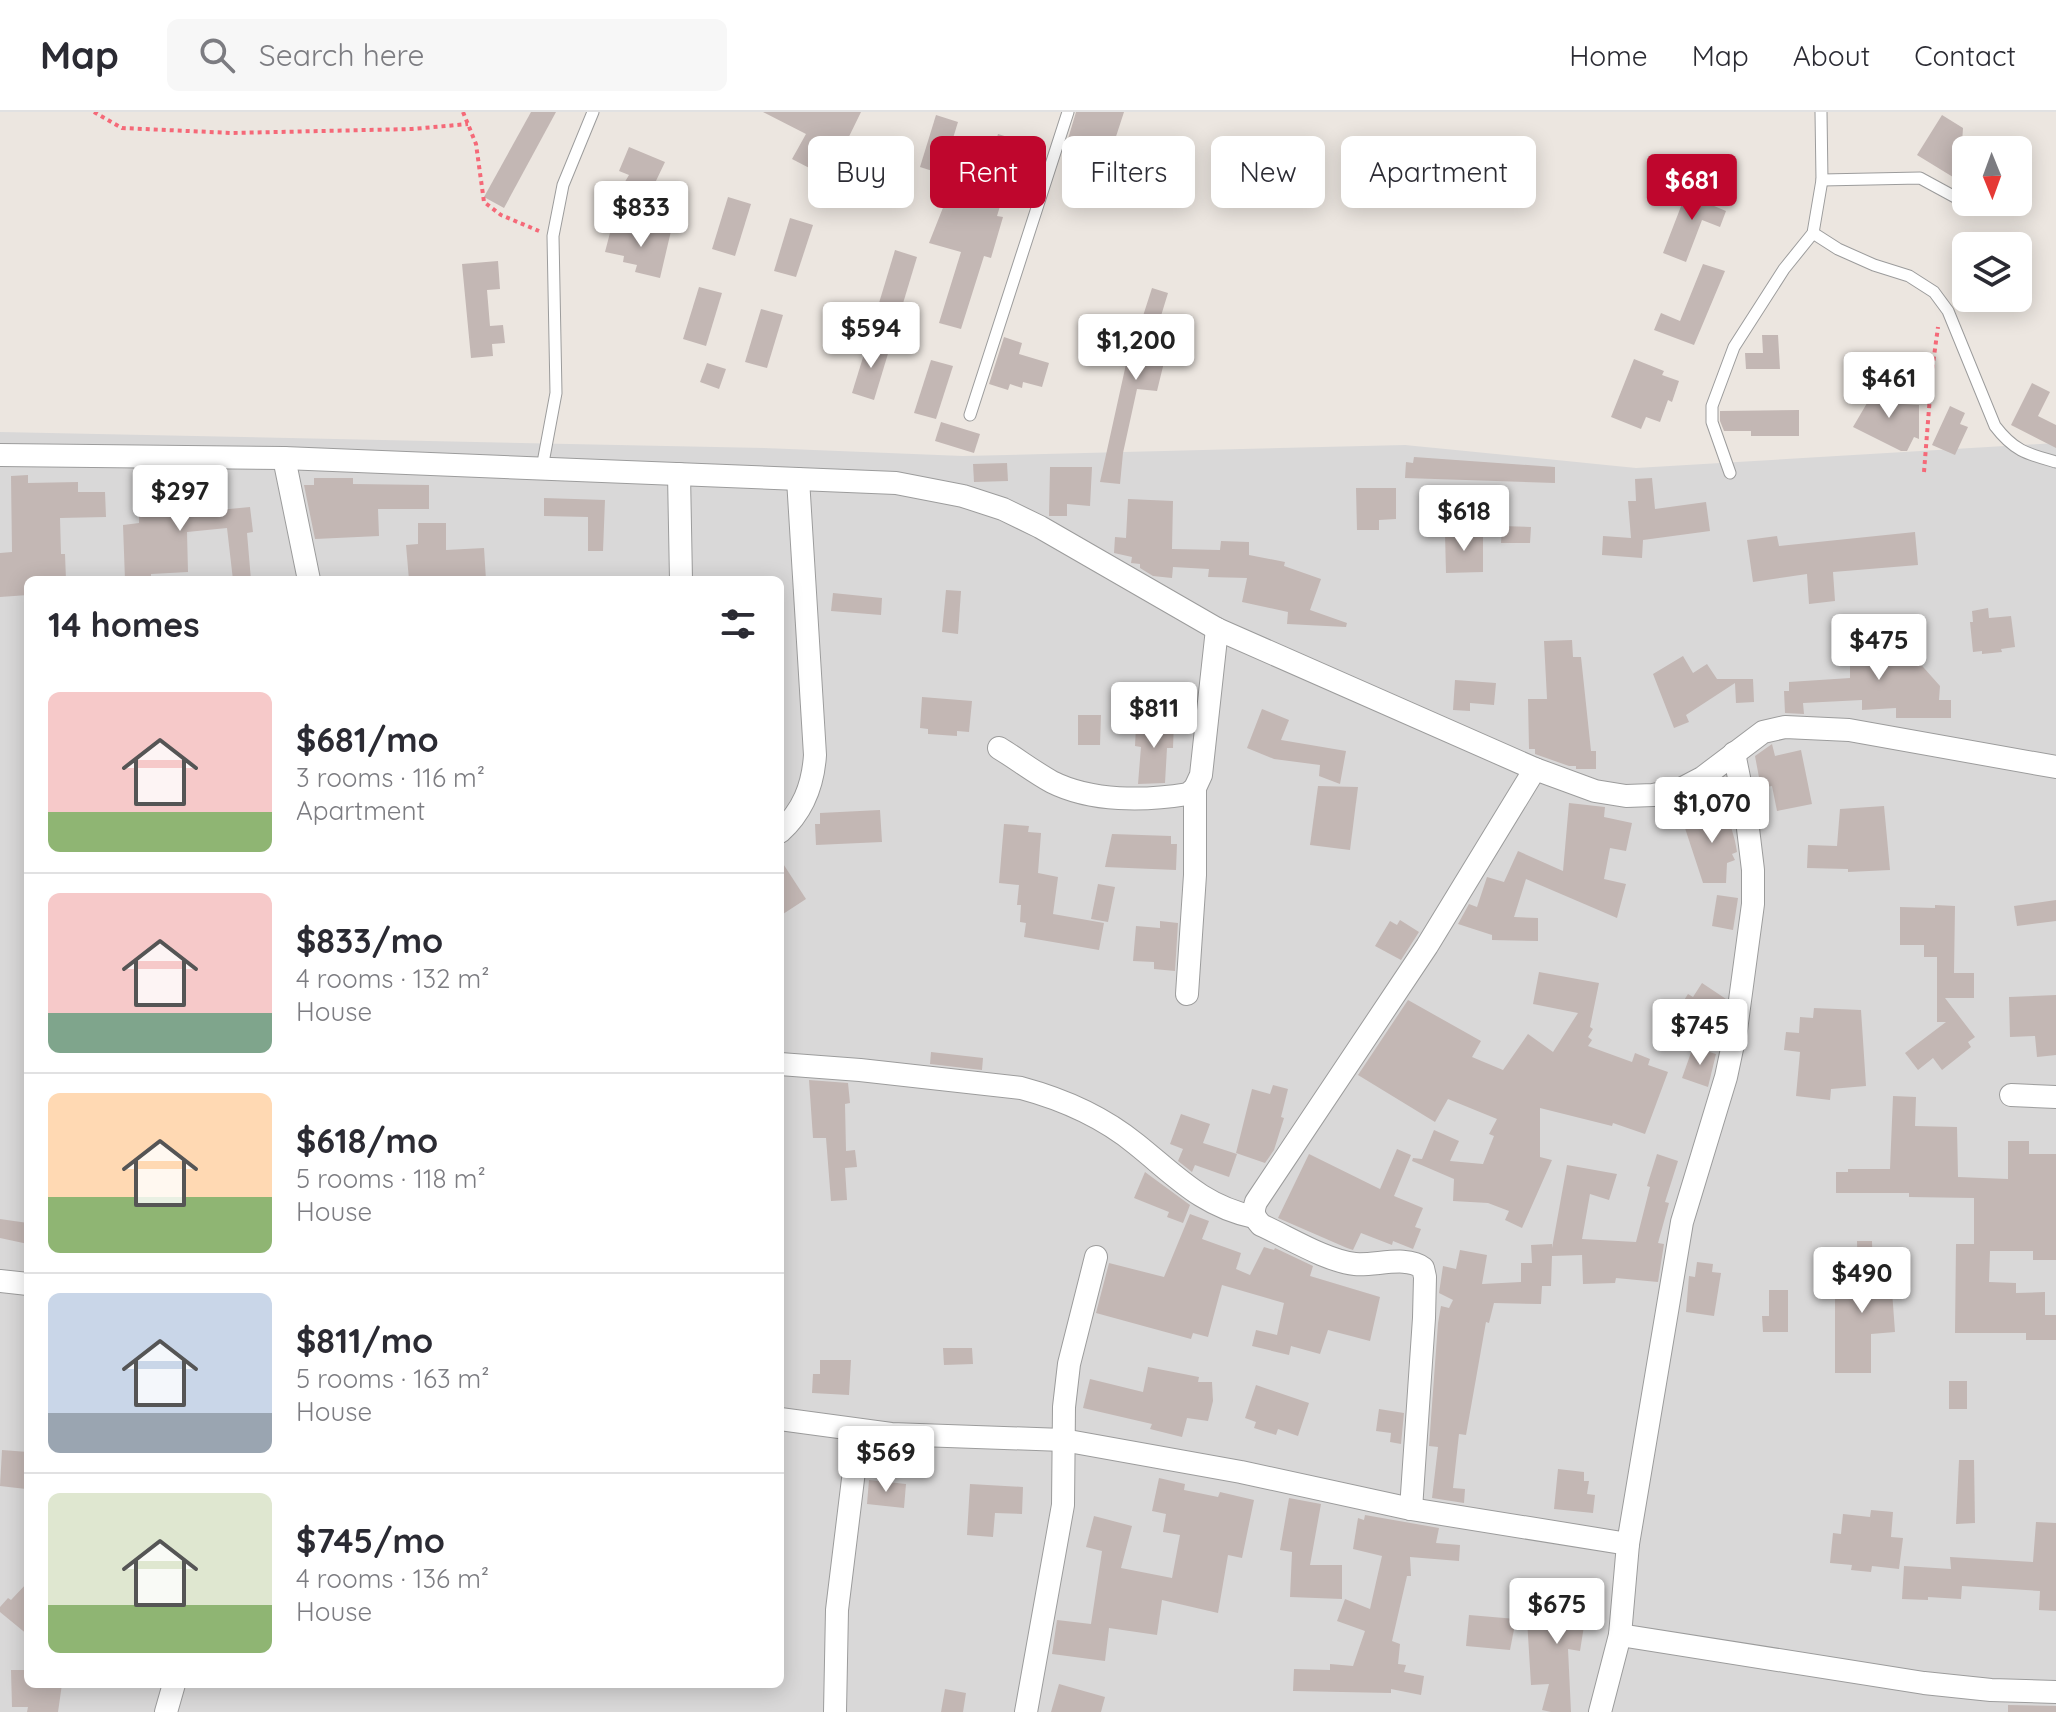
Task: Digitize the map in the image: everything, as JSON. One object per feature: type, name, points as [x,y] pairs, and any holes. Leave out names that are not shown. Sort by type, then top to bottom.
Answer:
[{"type":"street","points":[[0,455],[284,458],[896,483],[963,496],[1003,509],[1217,629],[1535,769],[1595,791],[1626,796],[1653,795],[1681,789],[1702,778],[1763,732],[1785,727],[1849,730],[2056,767]]},
{"type":"street","points":[[284,458],[308,576]]},
{"type":"street","points":[[679,474],[681,576]]},
{"type":"street","points":[[784,828],[802,806],[813,778],[815,755],[798,479]]},
{"type":"street","points":[[999,748],[1054,783],[1092,795],[1134,798],[1188,794],[1201,775],[1217,629]]},
{"type":"street","points":[[1600,1712],[1620,1635],[1628,1544],[1682,1222],[1726,1077],[1736,1030],[1751,917],[1753,870],[1734,753]]},
{"type":"street","points":[[1254,1217],[1256,1202],[1427,946],[1535,769]]},
{"type":"street","points":[[1187,994],[1195,875],[1195,788]]},
{"type":"street","points":[[784,1064],[860,1070],[1021,1088],[1041,1093],[1117,1129],[1202,1198],[1226,1211],[1254,1217],[1261,1225],[1342,1262],[1366,1265],[1411,1263],[1423,1268],[1424,1318],[1411,1509]]},
{"type":"street","points":[[2011,1095],[2056,1097]]},
{"type":"street","points":[[1026,1712],[1063,1505],[1064,1407],[1069,1364],[1096,1257]]},
{"type":"street","points":[[0,1281],[24,1284]]},
{"type":"street","points":[[784,1420],[933,1436],[1063,1440],[1241,1472],[1411,1509],[1628,1544]]},
{"type":"street","points":[[835,1712],[837,1610],[859,1430]]},
{"type":"street","points":[[1620,1635],[1924,1683],[1991,1690],[2056,1692]]},
{"type":"street","points":[[166,1712],[173,1688]]},
{"type":"lane","points":[[542,468],[556,393],[553,236],[563,185],[593,112]]},
{"type":"lane","points":[[970,415],[1068,112]]},
{"type":"lane","points":[[1730,473],[1712,422],[1712,406],[1734,347],[1784,269],[1813,233],[1822,180],[1821,112]]},
{"type":"lane","points":[[1822,180],[1920,178],[1952,195]]},
{"type":"lane","points":[[1813,233],[1838,249],[1922,282],[1942,301],[1995,426],[2007,442],[2020,452],[2056,462]]},
{"type":"path","points":[[94,112],[122,128],[232,133],[412,129],[468,124]]},
{"type":"path","points":[[463,112],[476,144],[484,202],[501,215],[553,236]]},
{"type":"path","points":[[1924,472],[1932,371],[1942,301]]},
{"type":"shaded area","points":[[0,432],[764,448],[963,456],[1405,445],[1636,468],[2056,443],[2056,1712],[0,1712]]},
{"type":"building","points":[[531,112],[556,112],[504,208],[484,197]]},
{"type":"building","points":[[763,112],[861,112],[849,136],[808,136],[808,167],[792,159],[806,134]]},
{"type":"building","points":[[1076,112],[1124,112],[1116,136],[1069,136]]},
{"type":"building","points":[[936,115],[958,122],[954,136],[930,136],[930,170],[920,167]]},
{"type":"building","points":[[1942,115],[1963,128],[1962,136],[1952,136],[1952,176],[1917,155]]},
{"type":"building","points":[[629,147],[665,162],[645,204],[620,190],[629,175],[619,171]]},
{"type":"building","points":[[1690,183],[1712,192],[1707,203],[1726,211],[1720,227],[1702,220],[1686,262],[1663,253]]},
{"type":"building","points":[[728,197],[751,204],[735,256],[712,249]]},
{"type":"building","points":[[943,208],[999,208],[997,216],[1003,217],[991,258],[984,256],[961,329],[939,323],[961,252],[929,243]]},
{"type":"building","points":[[790,218],[813,225],[796,277],[774,271]]},
{"type":"building","points":[[646,225],[671,231],[660,278],[635,272],[637,265],[623,262],[624,256],[605,252],[611,229],[643,236]]},
{"type":"building","points":[[895,250],[917,257],[901,310],[879,303]]},
{"type":"building","points":[[498,261],[500,289],[487,290],[490,326],[503,325],[505,343],[492,344],[493,356],[471,358],[462,264]]},
{"type":"building","points":[[1703,264],[1725,271],[1694,345],[1654,330],[1661,313],[1680,321]]},
{"type":"building","points":[[699,287],[722,293],[706,346],[683,339]]},
{"type":"building","points":[[1152,288],[1168,293],[1153,342],[1168,346],[1157,391],[1137,389],[1123,453],[1120,484],[1100,482],[1130,346],[1133,347]]},
{"type":"building","points":[[761,309],[783,315],[767,368],[745,362]]},
{"type":"building","points":[[1762,335],[1778,335],[1780,369],[1746,369],[1745,353],[1763,353]]},
{"type":"building","points":[[1004,337],[1022,343],[1019,354],[1049,363],[1042,387],[1023,382],[1022,388],[1010,384],[1008,390],[989,384]]},
{"type":"building","points":[[868,341],[890,347],[874,400],[852,393]]},
{"type":"building","points":[[1634,359],[1679,381],[1672,402],[1668,400],[1660,422],[1646,417],[1641,429],[1611,417]]},
{"type":"building","points":[[931,360],[953,366],[936,419],[914,413]]},
{"type":"building","points":[[707,363],[726,369],[719,389],[700,382]]},
{"type":"building","points":[[2032,383],[2050,392],[2038,416],[2056,425],[2056,448],[2011,425]]},
{"type":"building","points":[[1870,384],[1892,395],[1888,403],[1919,405],[1919,439],[1914,437],[1907,451],[1901,451],[1853,427],[1870,398]]},
{"type":"building","points":[[1950,406],[1965,413],[1960,424],[1968,427],[1955,455],[1932,445]]},
{"type":"building","points":[[1799,410],[1799,436],[1751,436],[1751,431],[1724,431],[1720,421],[1720,411]]},
{"type":"building","points":[[941,422],[980,434],[974,453],[935,441]]},
{"type":"building","points":[[1414,457],[1555,467],[1555,483],[1405,478],[1406,462],[1413,463]]},
{"type":"building","points":[[1007,463],[1008,481],[974,482],[973,464]]},
{"type":"building","points":[[1050,467],[1092,467],[1090,506],[1067,504],[1067,516],[1049,516]]},
{"type":"building","points":[[28,475],[28,483],[78,482],[78,492],[105,492],[106,517],[60,518],[61,554],[65,554],[66,576],[24,576],[24,595],[0,597],[0,553],[12,552],[11,476]]},
{"type":"building","points":[[197,478],[198,512],[250,507],[253,532],[247,533],[251,576],[233,576],[227,528],[187,532],[188,572],[125,576],[123,525],[139,523],[139,490],[178,489],[178,479]]},
{"type":"building","points":[[314,478],[353,478],[353,484],[429,485],[429,509],[378,509],[379,536],[315,539],[304,485],[314,485]]},
{"type":"building","points":[[1652,478],[1655,509],[1706,502],[1710,531],[1643,540],[1642,558],[1602,555],[1603,536],[1631,538],[1628,501],[1636,501],[1635,479]]},
{"type":"building","points":[[1356,488],[1396,488],[1396,519],[1379,520],[1379,530],[1357,530]]},
{"type":"building","points":[[544,498],[605,500],[603,551],[588,551],[588,517],[544,516]]},
{"type":"building","points":[[1128,499],[1173,501],[1172,549],[1220,550],[1221,541],[1249,542],[1249,555],[1285,562],[1284,566],[1321,579],[1310,610],[1347,623],[1346,627],[1287,624],[1288,612],[1242,602],[1247,578],[1208,577],[1209,569],[1173,567],[1172,578],[1153,576],[1140,568],[1140,564],[1131,563],[1132,557],[1114,553],[1115,537],[1126,538]]},
{"type":"building","points":[[418,523],[446,523],[446,550],[484,548],[486,576],[409,576],[406,545],[418,544]]},
{"type":"building","points":[[1502,526],[1531,527],[1530,543],[1501,543]]},
{"type":"building","points":[[1915,532],[1918,565],[1833,572],[1835,601],[1809,604],[1807,574],[1753,582],[1747,540],[1777,536],[1779,546]]},
{"type":"building","points":[[1445,534],[1483,534],[1483,572],[1446,573]]},
{"type":"building","points":[[946,590],[961,591],[958,634],[942,632]]},
{"type":"building","points":[[833,593],[882,598],[881,615],[831,611]]},
{"type":"building","points":[[1988,608],[1989,618],[2011,616],[2015,647],[2001,649],[2002,652],[1973,652],[1972,611]]},
{"type":"building","points":[[1917,620],[1916,659],[1940,686],[1939,700],[1951,700],[1951,718],[1896,718],[1896,708],[1862,710],[1862,700],[1803,703],[1804,714],[1785,713],[1784,691],[1789,691],[1789,682],[1850,678],[1850,663],[1859,662],[1860,640],[1894,640]]},
{"type":"building","points":[[1572,640],[1573,657],[1581,657],[1591,751],[1596,751],[1596,769],[1576,769],[1576,766],[1535,754],[1535,749],[1529,749],[1528,699],[1547,699],[1544,641]]},
{"type":"building","points":[[1683,656],[1693,673],[1707,664],[1717,679],[1753,679],[1754,702],[1736,703],[1735,683],[1686,715],[1689,722],[1674,728],[1653,674]]},
{"type":"building","points":[[1455,680],[1496,683],[1494,705],[1470,703],[1470,711],[1453,710]]},
{"type":"building","points":[[922,697],[972,701],[969,732],[957,731],[957,736],[928,734],[928,729],[920,728]]},
{"type":"building","points":[[1262,709],[1289,720],[1281,740],[1346,751],[1340,784],[1319,776],[1320,765],[1274,759],[1247,748]]},
{"type":"building","points":[[1078,715],[1101,715],[1100,745],[1078,745]]},
{"type":"building","points":[[1155,718],[1174,719],[1173,748],[1167,748],[1165,783],[1138,784],[1141,747],[1135,746],[1136,726],[1155,727]]},
{"type":"building","points":[[1772,744],[1775,756],[1801,750],[1812,804],[1777,811],[1772,786],[1761,788],[1755,756]]},
{"type":"building","points":[[1318,786],[1358,787],[1350,850],[1310,845]]},
{"type":"building","points":[[1569,803],[1605,807],[1604,817],[1632,823],[1626,851],[1610,848],[1604,879],[1626,884],[1617,918],[1526,879],[1514,917],[1538,918],[1538,941],[1492,940],[1492,935],[1458,924],[1469,904],[1477,907],[1487,877],[1504,882],[1518,851],[1563,871]]},
{"type":"building","points":[[1884,806],[1890,870],[1848,872],[1848,869],[1807,868],[1808,845],[1837,846],[1840,809]]},
{"type":"building","points":[[1726,809],[1737,852],[1732,854],[1735,860],[1727,863],[1726,883],[1703,883],[1683,822]]},
{"type":"building","points":[[880,810],[882,842],[816,845],[815,824],[820,824],[820,813]]},
{"type":"building","points":[[1004,824],[1029,826],[1028,832],[1041,833],[1038,873],[1058,877],[1053,914],[1104,923],[1099,950],[1024,937],[1026,923],[1020,922],[1021,905],[1017,905],[1019,885],[999,883]]},
{"type":"building","points":[[1112,834],[1171,836],[1171,844],[1177,844],[1176,870],[1105,867]]},
{"type":"building","points":[[784,865],[806,899],[784,913]]},
{"type":"building","points":[[1098,884],[1115,887],[1108,922],[1091,919]]},
{"type":"building","points":[[1717,895],[1738,898],[1733,930],[1712,926]]},
{"type":"building","points":[[2056,900],[2056,921],[2017,926],[2014,906]]},
{"type":"building","points":[[1935,905],[1955,906],[1954,973],[1974,973],[1974,998],[1945,998],[1975,1037],[1968,1042],[1971,1047],[1942,1070],[1933,1058],[1918,1070],[1905,1053],[1946,1022],[1937,1022],[1937,957],[1924,957],[1924,945],[1900,945],[1900,907],[1935,908]]},
{"type":"building","points":[[1400,920],[1419,932],[1401,960],[1375,946],[1390,921],[1397,925]]},
{"type":"building","points":[[1160,921],[1178,923],[1175,971],[1154,969],[1154,962],[1133,961],[1136,926],[1160,928]]},
{"type":"building","points":[[1539,972],[1599,983],[1590,1027],[1593,1029],[1588,1037],[1592,1040],[1588,1046],[1632,1062],[1635,1053],[1650,1059],[1648,1065],[1668,1072],[1645,1134],[1613,1123],[1612,1126],[1540,1108],[1540,1157],[1552,1160],[1522,1228],[1505,1220],[1509,1211],[1488,1203],[1453,1201],[1454,1179],[1412,1161],[1413,1158],[1422,1159],[1434,1130],[1459,1141],[1450,1161],[1483,1164],[1494,1136],[1489,1134],[1497,1119],[1448,1099],[1435,1122],[1358,1075],[1408,1000],[1481,1041],[1472,1057],[1503,1070],[1528,1034],[1553,1052],[1578,1013],[1533,1004]]},
{"type":"building","points":[[1702,983],[1726,999],[1704,1038],[1687,1027],[1693,1018],[1679,1008],[1688,994],[1693,997]]},
{"type":"building","points":[[2056,995],[2056,1055],[2037,1057],[2035,1036],[2010,1037],[2009,997]]},
{"type":"building","points":[[1814,1008],[1861,1010],[1866,1086],[1831,1089],[1830,1100],[1796,1096],[1800,1052],[1784,1050],[1786,1032],[1799,1033],[1800,1017],[1813,1018]]},
{"type":"building","points":[[1693,1047],[1716,1054],[1708,1087],[1682,1078]]},
{"type":"building","points":[[931,1052],[983,1058],[982,1070],[930,1064]]},
{"type":"building","points":[[809,1080],[848,1083],[850,1103],[845,1104],[846,1151],[855,1150],[857,1167],[845,1168],[847,1200],[831,1201],[826,1138],[813,1138]]},
{"type":"building","points":[[1273,1085],[1288,1089],[1281,1117],[1284,1118],[1274,1150],[1265,1163],[1236,1153],[1252,1089],[1270,1094]]},
{"type":"building","points":[[1893,1096],[1916,1097],[1915,1126],[1957,1127],[1958,1177],[2008,1179],[2008,1141],[2029,1141],[2029,1154],[2056,1154],[2056,1260],[2033,1260],[2033,1251],[1990,1251],[1989,1282],[2016,1283],[2016,1293],[2045,1292],[2045,1315],[2056,1315],[2056,1340],[2026,1340],[2026,1333],[1955,1333],[1956,1244],[1974,1244],[1974,1198],[1909,1197],[1909,1193],[1836,1193],[1836,1172],[1890,1169]]},
{"type":"building","points":[[1181,1114],[1210,1124],[1203,1143],[1237,1154],[1229,1177],[1195,1165],[1192,1172],[1178,1161],[1183,1149],[1170,1144]]},
{"type":"building","points":[[1397,1149],[1411,1155],[1394,1196],[1423,1208],[1415,1227],[1421,1229],[1413,1249],[1361,1233],[1353,1250],[1278,1218],[1309,1154],[1380,1189]]},
{"type":"building","points":[[1657,1154],[1678,1161],[1665,1202],[1669,1203],[1658,1243],[1664,1244],[1658,1282],[1616,1278],[1615,1283],[1583,1284],[1582,1255],[1552,1256],[1551,1286],[1542,1286],[1541,1304],[1494,1303],[1489,1323],[1486,1322],[1466,1435],[1459,1434],[1453,1488],[1465,1489],[1464,1503],[1432,1498],[1438,1447],[1429,1446],[1438,1323],[1441,1306],[1449,1308],[1453,1300],[1439,1293],[1443,1266],[1456,1269],[1460,1250],[1487,1255],[1482,1284],[1521,1282],[1521,1263],[1532,1263],[1531,1245],[1552,1244],[1552,1248],[1567,1165],[1617,1174],[1609,1200],[1590,1194],[1582,1239],[1636,1242]]},
{"type":"building","points":[[1145,1172],[1190,1205],[1183,1223],[1167,1217],[1169,1212],[1134,1198]]},
{"type":"building","points":[[1190,1214],[1209,1221],[1202,1239],[1241,1253],[1236,1269],[1250,1275],[1264,1247],[1275,1248],[1313,1266],[1310,1276],[1380,1297],[1370,1341],[1328,1330],[1320,1354],[1291,1346],[1289,1355],[1252,1346],[1256,1330],[1277,1335],[1284,1303],[1222,1285],[1208,1337],[1193,1333],[1191,1339],[1096,1313],[1109,1263],[1164,1277]]},
{"type":"building","points":[[0,1219],[24,1222],[24,1243],[0,1238]]},
{"type":"building","points":[[1857,1241],[1872,1241],[1873,1278],[1891,1277],[1895,1332],[1871,1334],[1871,1373],[1835,1373],[1835,1287],[1850,1287],[1850,1277],[1858,1277]]},
{"type":"building","points":[[1697,1262],[1713,1264],[1712,1272],[1721,1273],[1714,1316],[1686,1312],[1689,1276],[1695,1277]]},
{"type":"building","points":[[1769,1290],[1788,1290],[1788,1332],[1763,1332],[1762,1316],[1769,1316]]},
{"type":"building","points":[[943,1348],[972,1348],[973,1364],[944,1365]]},
{"type":"building","points":[[820,1360],[851,1360],[849,1395],[812,1393],[813,1374],[820,1374]]},
{"type":"building","points":[[1148,1367],[1199,1377],[1198,1382],[1212,1382],[1213,1401],[1208,1421],[1187,1418],[1182,1437],[1150,1429],[1152,1424],[1083,1408],[1090,1379],[1143,1392]]},
{"type":"building","points":[[1949,1381],[1967,1381],[1967,1409],[1949,1409]]},
{"type":"building","points":[[1256,1385],[1309,1403],[1298,1436],[1278,1429],[1276,1435],[1254,1428],[1256,1422],[1245,1418]]},
{"type":"building","points":[[1379,1409],[1404,1413],[1401,1444],[1390,1442],[1391,1433],[1376,1431]]},
{"type":"building","points":[[2,1450],[24,1452],[24,1489],[0,1486]]},
{"type":"building","points":[[1959,1460],[1974,1460],[1975,1523],[1956,1524]]},
{"type":"building","points":[[1558,1469],[1584,1472],[1584,1481],[1589,1481],[1587,1494],[1595,1495],[1593,1513],[1554,1509]]},
{"type":"building","points":[[1159,1478],[1185,1484],[1184,1490],[1218,1497],[1220,1492],[1254,1500],[1242,1558],[1228,1555],[1218,1613],[1162,1600],[1157,1635],[1109,1628],[1105,1661],[1052,1654],[1057,1620],[1091,1624],[1102,1551],[1086,1547],[1094,1516],[1132,1526],[1121,1568],[1172,1578],[1180,1535],[1163,1532],[1166,1514],[1152,1511]]},
{"type":"building","points":[[869,1480],[906,1484],[904,1508],[867,1504]]},
{"type":"building","points":[[970,1484],[1023,1487],[1022,1514],[995,1513],[993,1537],[967,1535]]},
{"type":"building","points":[[1289,1498],[1321,1504],[1310,1565],[1342,1565],[1342,1599],[1290,1597],[1292,1552],[1280,1550]]},
{"type":"building","points":[[1871,1510],[1893,1512],[1891,1537],[1903,1538],[1899,1569],[1872,1566],[1871,1572],[1851,1570],[1852,1565],[1830,1563],[1833,1533],[1841,1534],[1843,1514],[1870,1517]]},
{"type":"building","points":[[1365,1515],[1439,1528],[1436,1543],[1460,1545],[1459,1561],[1410,1557],[1411,1576],[1407,1576],[1392,1641],[1400,1644],[1398,1664],[1406,1665],[1404,1672],[1424,1676],[1421,1695],[1391,1689],[1391,1693],[1293,1691],[1294,1669],[1330,1670],[1330,1664],[1353,1666],[1365,1631],[1337,1621],[1345,1599],[1370,1609],[1382,1556],[1353,1549],[1358,1518],[1364,1520]]},
{"type":"building","points":[[2036,1522],[2056,1523],[2056,1611],[2039,1610],[2040,1591],[1962,1586],[1961,1599],[1902,1599],[1904,1566],[1951,1569],[1950,1557],[2033,1562]]},
{"type":"building","points":[[1572,1579],[1591,1582],[1580,1651],[1568,1649],[1571,1712],[1551,1712],[1542,1710],[1549,1684],[1531,1685],[1527,1619],[1539,1620],[1539,1606],[1568,1608]]},
{"type":"building","points":[[24,1586],[24,1632],[0,1612],[0,1607],[8,1598],[11,1600]]},
{"type":"building","points":[[1469,1615],[1516,1619],[1510,1650],[1466,1646]]},
{"type":"building","points":[[11,1670],[24,1670],[24,1688],[61,1688],[58,1712],[27,1712],[28,1707],[12,1707]]},
{"type":"building","points":[[1059,1684],[1105,1697],[1101,1712],[1051,1712]]},
{"type":"building","points":[[945,1689],[966,1693],[963,1712],[941,1712]]},
{"type":"building","points":[[2008,1705],[2056,1706],[2056,1712],[2008,1712]]}]
